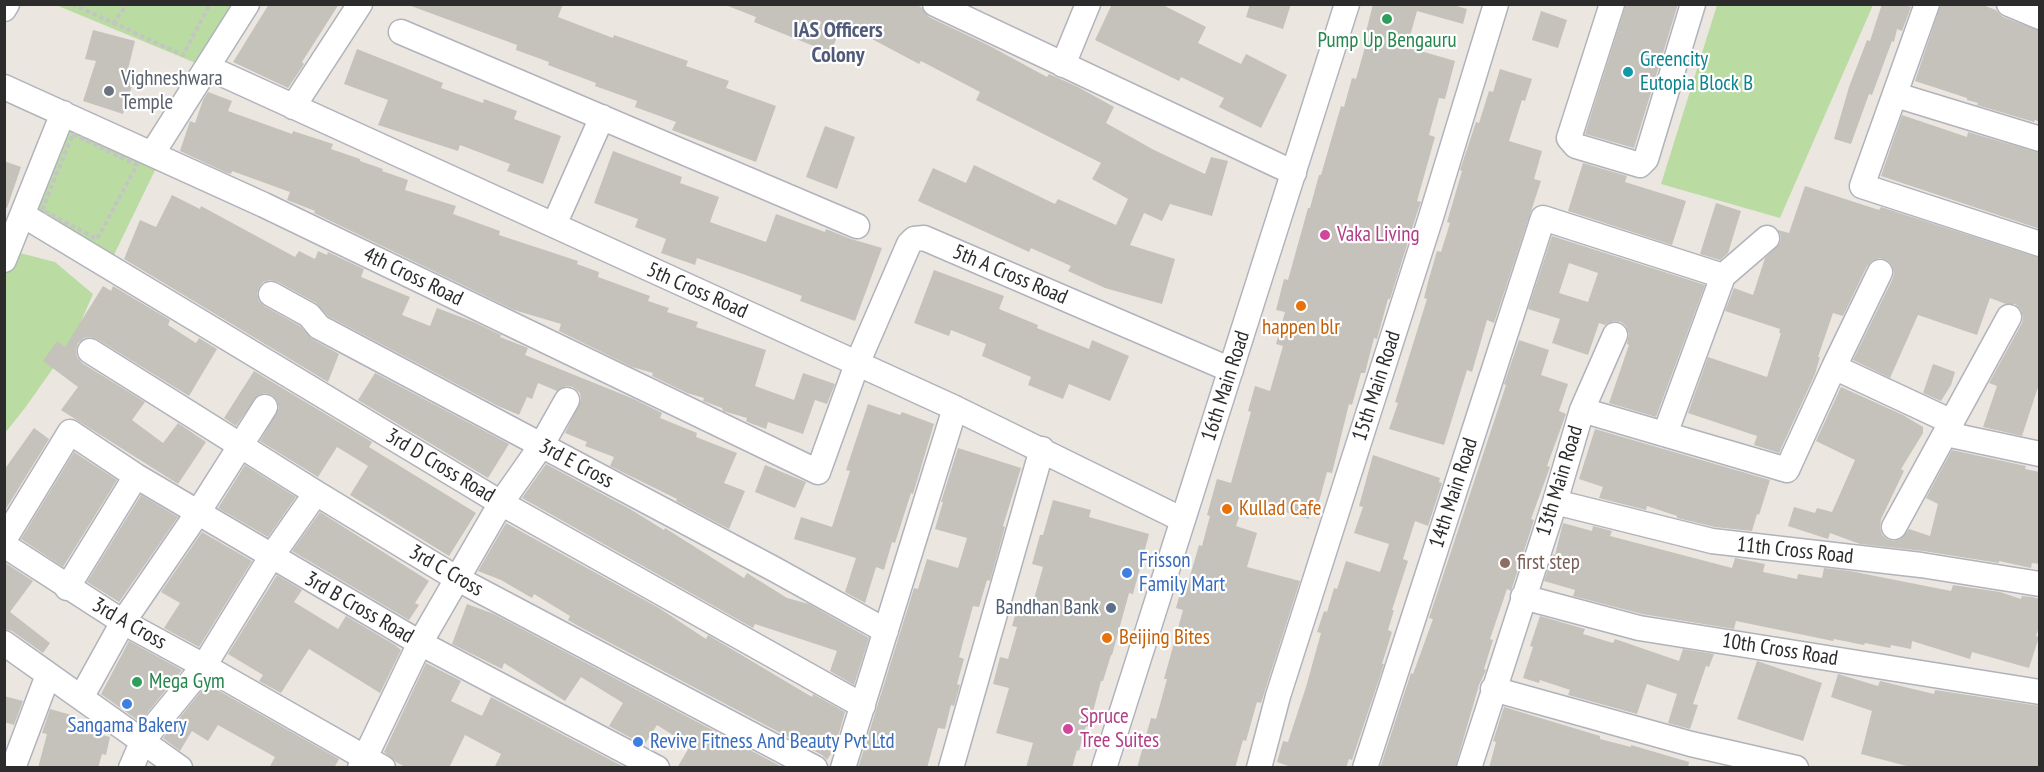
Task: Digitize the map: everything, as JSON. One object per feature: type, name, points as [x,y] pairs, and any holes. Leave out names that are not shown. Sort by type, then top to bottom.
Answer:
[{"type":"street","points":[[4,9],[7,4]]},
{"type":"street","points":[[144,159],[247,4]]},
{"type":"street","points":[[293,107],[360,4]]},
{"type":"street","points":[[935,4],[1294,173]]},
{"type":"street","points":[[1063,65],[1088,4]]},
{"type":"street","name":"16th Main Road","points":[[1104,768],[1347,4]]},
{"type":"street","name":"15th Main Road","points":[[1258,768],[1496,4]]},
{"type":"street","points":[[1612,4],[1569,138],[1576,146],[1640,165],[1646,159],[1693,4]]},
{"type":"street","points":[[1928,4],[1862,186],[2040,244]]},
{"type":"street","points":[[401,32],[857,226]]},
{"type":"street","name":"5th Cross Road","points":[[207,67],[955,408],[1183,520]]},
{"type":"street","name":"4th Cross Road","points":[[4,87],[63,113],[144,159],[264,205],[818,472]]},
{"type":"street","points":[[1896,95],[2040,139]]},
{"type":"street","points":[[4,260],[63,113]]},
{"type":"street","points":[[554,225],[602,117]]},
{"type":"street","name":"3rd D Cross Road","points":[[23,215],[501,503],[863,706]]},
{"type":"street","name":"14th Main Road","points":[[1365,768],[1543,218],[1723,276]]},
{"type":"street","name":"5th A Cross Road","points":[[818,472],[857,364],[909,244],[918,238],[924,238],[1231,370]]},
{"type":"street","points":[[1665,434],[1723,276],[1767,238]]},
{"type":"street","points":[[1582,410],[1787,470],[1880,272]]},
{"type":"street","name":"3rd E Cross","points":[[271,294],[309,315],[319,327],[774,569],[885,631]]},
{"type":"street","points":[[1894,526],[2009,317]]},
{"type":"street","name":"13th Main Road","points":[[1469,768],[1555,502],[1582,410],[1615,335]]},
{"type":"street","name":"3rd C Cross","points":[[90,351],[456,578],[815,768]]},
{"type":"street","points":[[1834,367],[1949,428],[2040,454]]},
{"type":"street","points":[[370,764],[420,643],[501,503],[541,446],[567,400]]},
{"type":"street","points":[[82,696],[123,622],[197,514],[265,407]]},
{"type":"street","points":[[843,768],[955,408]]},
{"type":"street","name":"3rd B Cross Road","points":[[4,540],[70,432],[197,514],[420,643],[657,768]]},
{"type":"street","points":[[951,768],[1042,449]]},
{"type":"street","points":[[67,588],[136,476]]},
{"type":"street","points":[[131,768],[142,740],[204,666],[271,557],[316,493]]},
{"type":"street","name":"11th Cross Road","points":[[1555,502],[1712,542],[1921,565],[2040,584]]},
{"type":"street","name":"3rd A Cross","points":[[4,545],[67,588],[123,622],[204,666],[370,764]]},
{"type":"street","name":"10th Cross Road","points":[[1523,597],[1639,628],[2040,692]]},
{"type":"street","points":[[4,643],[82,696],[180,768]]},
{"type":"street","points":[[13,768],[48,675]]},
{"type":"street","points":[[1493,689],[1691,744],[1796,768]]},
{"type":"path","points":[[72,4],[183,55],[210,4]]},
{"type":"path","points":[[113,24],[127,4]]},
{"type":"path","points":[[97,239],[144,159]]},
{"type":"green space","points":[[56,5],[234,5],[198,64]]},
{"type":"green space","points":[[1717,5],[1873,5],[1780,218],[1661,184]]},
{"type":"green space","points":[[64,117],[160,160],[110,263],[25,213]]},
{"type":"green space","points":[[12,251],[55,262],[93,294],[73,340],[5,433],[4,269]]},
{"type":"building","points":[[269,4],[339,4],[288,88],[233,62]]},
{"type":"building","points":[[412,4],[563,4],[558,17],[613,38],[614,35],[688,61],[686,66],[729,81],[726,88],[776,106],[756,162],[672,130],[676,122],[635,107],[637,101],[595,86],[596,83],[516,50],[517,45],[411,6]]},
{"type":"building","points":[[729,4],[916,4],[929,17],[1047,77],[1049,74],[1114,107],[1106,123],[1154,150],[1205,174],[1211,157],[1228,161],[1212,216],[1170,204],[1162,221],[1144,213],[1130,245],[1175,259],[1162,304],[1105,288],[1068,271],[1071,266],[1031,248],[1029,252],[918,201],[933,168],[966,183],[974,165],[1055,204],[1058,199],[1116,225],[1128,199],[1092,179],[1101,163],[976,100],[980,92],[921,61],[919,64],[842,23],[831,53],[754,22],[756,17],[728,6]]},
{"type":"building","points":[[1112,4],[1161,4],[1206,27],[1198,43],[1241,64],[1246,54],[1287,75],[1261,128],[1219,107],[1224,98],[1181,77],[1179,81],[1095,40]]},
{"type":"building","points":[[1250,4],[1291,4],[1283,29],[1246,17]]},
{"type":"building","points":[[1373,4],[1450,4],[1467,9],[1463,24],[1417,11],[1407,47],[1455,61],[1445,99],[1439,98],[1429,135],[1435,137],[1417,201],[1421,202],[1377,339],[1374,338],[1365,373],[1361,373],[1352,405],[1349,404],[1332,473],[1327,472],[1317,509],[1312,507],[1309,519],[1245,500],[1236,526],[1257,533],[1247,567],[1300,581],[1261,703],[1257,702],[1246,741],[1243,740],[1235,768],[1137,768],[1151,718],[1156,719],[1167,679],[1164,679],[1183,610],[1176,608],[1183,582],[1188,583],[1199,545],[1202,546],[1210,516],[1207,515],[1217,479],[1231,483],[1251,412],[1248,411],[1255,386],[1270,391],[1283,346],[1276,344],[1285,312],[1276,310],[1284,279],[1288,280],[1308,208],[1310,208],[1319,175],[1321,175],[1341,106],[1344,107],[1352,78],[1356,79],[1369,33],[1366,32]]},
{"type":"building","name":"Greencity Eutopia Block B","points":[[1626,4],[1678,4],[1634,148],[1585,134]]},
{"type":"building","points":[[1882,4],[1902,4],[1911,7],[1902,31],[1897,29],[1894,42],[1892,41],[1872,95],[1869,94],[1851,144],[1834,139],[1849,87],[1867,40],[1870,41]]},
{"type":"building","points":[[1941,4],[1980,4],[1996,10],[2003,17],[2040,31],[2040,122],[1977,105],[1978,103],[1967,100],[1967,98],[1915,81]]},
{"type":"building","points":[[1541,11],[1567,20],[1558,48],[1532,40]]},
{"type":"building","points":[[93,30],[135,41],[126,77],[134,80],[123,114],[83,101],[96,61],[85,59]]},
{"type":"building","points":[[357,49],[443,83],[441,88],[483,103],[484,99],[517,111],[514,119],[561,136],[543,184],[507,171],[510,164],[460,145],[458,151],[378,125],[388,100],[344,84]]},
{"type":"building","points":[[1500,69],[1532,79],[1525,101],[1522,100],[1509,141],[1542,151],[1534,179],[1541,181],[1494,323],[1487,320],[1472,372],[1467,370],[1444,445],[1389,429],[1398,403],[1395,402],[1427,299],[1424,298],[1437,251],[1441,252],[1450,223],[1447,222],[1462,171],[1460,170],[1476,122],[1479,123],[1489,91],[1493,92]]},
{"type":"building","points":[[208,92],[232,101],[228,111],[292,134],[293,131],[333,144],[331,149],[408,180],[405,190],[456,206],[453,214],[500,231],[499,235],[578,261],[577,264],[599,272],[598,277],[650,296],[648,301],[669,308],[667,312],[698,322],[696,327],[766,350],[755,386],[794,400],[803,373],[835,384],[827,404],[815,400],[803,434],[768,422],[766,429],[750,423],[746,421],[747,418],[723,411],[722,408],[703,401],[704,398],[687,393],[652,376],[653,373],[632,367],[559,331],[561,324],[514,310],[314,213],[315,211],[287,200],[290,192],[232,171],[231,174],[227,173],[180,151],[190,121],[195,123]]},
{"type":"building","points":[[1902,115],[1967,137],[1968,132],[2040,153],[2040,229],[1881,176]]},
{"type":"building","points":[[825,126],[855,137],[837,189],[806,177]]},
{"type":"building","points":[[613,151],[682,177],[680,183],[719,197],[710,222],[766,242],[776,214],[825,232],[826,229],[882,248],[855,321],[800,301],[802,296],[743,274],[697,258],[695,265],[661,253],[666,239],[635,227],[638,219],[594,203]]},
{"type":"building","points":[[4,161],[21,167],[7,208],[4,207]]},
{"type":"building","points":[[1583,163],[1627,176],[1625,182],[1686,201],[1672,245],[1568,211]]},
{"type":"building","points":[[1805,186],[1879,210],[1881,207],[2040,258],[2040,381],[2022,436],[1983,427],[1997,386],[1989,383],[2022,323],[2021,310],[2015,304],[2006,304],[1990,298],[1977,335],[1918,315],[1890,378],[1853,360],[1893,278],[1892,265],[1880,258],[1873,260],[1867,266],[1843,316],[1833,313],[1818,357],[1820,357],[1815,374],[1779,453],[1754,445],[1757,436],[1688,413],[1708,357],[1767,377],[1781,333],[1779,333],[1780,329],[1725,311],[1734,288],[1753,295],[1765,258],[1780,243],[1781,236],[1778,230],[1789,233]]},
{"type":"building","points":[[172,195],[200,209],[201,206],[295,257],[299,251],[315,259],[318,251],[327,255],[328,252],[364,269],[361,277],[410,297],[402,315],[430,326],[437,308],[474,322],[501,335],[500,337],[528,348],[525,355],[634,399],[662,413],[660,418],[697,433],[696,437],[737,453],[724,483],[745,491],[729,529],[676,501],[677,499],[610,466],[614,457],[585,446],[587,442],[565,433],[581,400],[580,393],[573,387],[566,386],[557,391],[538,383],[532,399],[527,397],[519,415],[328,316],[316,303],[278,282],[270,280],[263,282],[257,294],[264,306],[300,326],[312,339],[339,354],[328,382],[124,259],[140,220],[156,227]]},
{"type":"building","points":[[1716,203],[1741,211],[1728,253],[1720,260],[1700,254]]},
{"type":"building","points":[[1552,236],[1705,285],[1656,417],[1609,403],[1629,345],[1627,344],[1629,334],[1626,326],[1614,321],[1605,325],[1599,323],[1588,355],[1552,343],[1560,319],[1528,309]],"holes":[[[1569,263],[1598,273],[1588,302],[1559,293]]]},
{"type":"building","points":[[934,270],[1004,296],[999,309],[1038,325],[1037,328],[1089,349],[1092,340],[1129,356],[1110,401],[1069,384],[1063,399],[1028,385],[1031,377],[982,356],[986,344],[951,330],[949,336],[914,323]]},
{"type":"building","points":[[103,286],[111,291],[113,286],[170,320],[168,325],[196,343],[199,338],[217,349],[189,396],[97,339],[84,338],[78,343],[77,357],[82,363],[145,402],[132,420],[163,443],[178,423],[206,442],[178,484],[61,410],[78,387],[43,361],[57,341],[65,347]]},
{"type":"building","points":[[1519,340],[1549,350],[1541,375],[1568,384],[1559,411],[1566,414],[1547,466],[1550,467],[1531,519],[1534,520],[1511,591],[1507,589],[1490,639],[1493,640],[1484,669],[1486,670],[1479,685],[1455,768],[1380,768],[1411,673],[1413,674],[1433,619],[1429,618]]},
{"type":"building","points":[[1933,364],[1955,372],[1951,385],[1941,401],[1923,393]]},
{"type":"building","points":[[254,371],[372,442],[369,447],[476,513],[449,556],[350,495],[368,466],[337,447],[318,477],[260,441],[279,408],[277,400],[272,395],[265,393],[258,395],[236,426],[224,418]]},
{"type":"building","points":[[375,373],[509,444],[488,478],[358,400]]},
{"type":"building","points":[[1841,387],[1903,415],[1923,427],[1923,433],[1901,469],[1904,471],[1881,519],[1882,535],[1894,541],[1901,539],[1909,529],[1930,536],[1938,504],[1926,498],[1952,450],[2026,466],[2025,469],[2040,472],[2040,564],[2032,563],[2031,568],[1999,561],[1999,563],[1860,544],[1830,533],[1828,539],[1788,526],[1794,507],[1815,513],[1817,508],[1832,512],[1855,460],[1816,441]]},
{"type":"building","points":[[868,404],[900,415],[902,412],[934,424],[913,494],[911,493],[895,543],[892,542],[884,570],[876,567],[865,603],[845,592],[856,558],[794,539],[801,517],[832,527],[850,471],[846,470]]},
{"type":"building","points":[[34,428],[49,439],[4,512],[4,470]]},
{"type":"building","points":[[1595,429],[1770,480],[1752,531],[1715,527],[1677,518],[1677,516],[1647,506],[1646,510],[1599,498],[1603,487],[1579,479]]},
{"type":"building","points":[[958,448],[1021,468],[1003,526],[1005,527],[990,581],[987,580],[979,607],[973,606],[959,657],[964,659],[954,706],[951,705],[945,729],[938,728],[927,768],[858,768],[914,588],[918,589],[927,559],[958,568],[967,538],[935,529]]},
{"type":"building","points":[[74,452],[117,480],[63,567],[21,539]]},
{"type":"building","points":[[1373,455],[1440,478],[1439,482],[1442,483],[1428,526],[1415,521],[1403,559],[1408,561],[1392,610],[1394,610],[1388,630],[1392,632],[1382,664],[1384,664],[1352,760],[1349,759],[1346,768],[1294,768],[1277,762],[1283,741],[1288,742],[1306,687],[1321,633],[1317,632],[1324,611],[1327,612],[1334,588],[1337,589],[1346,561],[1380,572],[1389,544],[1354,533],[1363,507],[1359,506]]},
{"type":"building","points":[[546,464],[664,530],[665,528],[744,578],[747,573],[787,598],[809,604],[869,638],[854,685],[830,671],[837,651],[755,624],[753,628],[522,498]]},
{"type":"building","points":[[245,465],[296,497],[268,537],[218,508]]},
{"type":"building","points":[[765,465],[806,482],[795,508],[755,492]]},
{"type":"building","points":[[141,495],[178,517],[119,602],[87,582]]},
{"type":"building","points":[[1053,500],[1091,510],[1089,517],[1149,534],[1133,594],[1129,593],[1089,727],[1086,726],[1072,768],[1026,768],[1033,743],[996,733],[1009,688],[993,684],[1000,657],[1008,659],[1017,627],[1012,626],[1019,602],[1032,606],[1043,567],[1032,564]]},
{"type":"building","points":[[320,512],[429,581],[415,603],[419,605],[409,620],[292,551]]},
{"type":"building","points":[[506,523],[659,608],[706,639],[708,635],[812,697],[813,694],[845,712],[835,747],[827,760],[822,755],[580,627],[568,620],[570,616],[534,594],[532,598],[501,580],[478,571]]},
{"type":"building","points":[[1563,523],[1592,531],[1593,526],[1612,531],[1610,536],[1732,568],[1735,558],[1765,564],[1763,572],[1797,579],[1798,574],[1822,578],[1824,568],[1951,591],[1953,585],[2000,592],[2021,599],[2022,596],[2032,597],[2040,599],[2040,624],[2036,636],[2039,637],[2029,668],[1972,652],[1970,659],[1912,641],[1911,649],[1891,645],[1890,648],[1834,639],[1833,641],[1736,621],[1734,629],[1642,614],[1573,596],[1575,590],[1544,581],[1553,554],[1555,555]]},
{"type":"building","points":[[202,532],[252,561],[199,647],[164,628],[180,603],[161,592]]},
{"type":"building","points":[[4,562],[33,581],[10,612],[50,643],[43,653],[12,631],[4,629]]},
{"type":"building","points":[[277,575],[302,590],[294,602],[338,629],[346,616],[401,650],[380,693],[309,649],[281,693],[259,681],[263,675],[228,654]]},
{"type":"building","points":[[467,604],[494,614],[784,768],[677,768],[690,746],[657,725],[644,745],[609,726],[623,703],[581,677],[565,701],[504,663],[502,669],[452,644]]},
{"type":"building","points":[[1540,616],[1585,629],[1583,634],[1613,643],[1615,639],[1679,661],[1683,649],[1714,654],[1709,667],[1706,666],[1693,704],[1698,705],[1690,729],[1668,723],[1677,694],[1647,684],[1637,714],[1568,695],[1570,690],[1540,680],[1539,683],[1523,678]]},
{"type":"building","points":[[129,641],[182,670],[140,722],[101,694]]},
{"type":"building","points":[[1757,661],[1822,683],[1803,741],[1737,719]]},
{"type":"building","points":[[426,663],[461,681],[451,701],[482,716],[491,697],[626,768],[494,768],[501,754],[465,735],[449,768],[407,768],[384,752]]},
{"type":"building","points":[[1838,674],[1878,686],[1880,681],[1934,694],[1935,690],[2040,706],[2040,768],[1914,768],[1861,754],[1872,711],[1831,697]]},
{"type":"building","points":[[207,684],[339,759],[334,768],[269,768],[275,757],[218,725],[208,741],[192,731],[180,751],[163,738]]},
{"type":"building","points":[[4,696],[23,701],[14,725],[4,722]]},
{"type":"building","points":[[1504,707],[1600,736],[1600,739],[1631,747],[1631,745],[1689,762],[1688,768],[1489,768],[1496,742],[1493,741]]},
{"type":"building","points":[[50,709],[78,717],[75,728],[110,737],[106,755],[102,754],[98,768],[38,768],[47,734],[42,733]]},
{"type":"place","name":"Pump Up Bengauru","points":[[1387,19]]},
{"type":"place","name":"Greencity Eutopia Block B","points":[[1628,72]]},
{"type":"place","name":"Vighneshwara Temple","points":[[109,91]]},
{"type":"place","name":"Vaka Living","points":[[1325,235]]},
{"type":"place","name":"happen blr","points":[[1301,306]]},
{"type":"place","name":"Kullad Cafe","points":[[1227,509]]},
{"type":"place","name":"first step","points":[[1505,563]]},
{"type":"place","name":"Frisson Family Mart","points":[[1127,573]]},
{"type":"place","name":"Bandhan Bank","points":[[1111,608]]},
{"type":"place","name":"Beijing Bites","points":[[1107,638]]},
{"type":"place","name":"Mega Gym","points":[[137,682]]},
{"type":"place","name":"Sangama Bakery","points":[[127,704]]},
{"type":"place","name":"Spruce Tree Suites","points":[[1068,729]]},
{"type":"place","name":"Revive Fitness And Beauty Pvt Ltd","points":[[638,742]]},
{"type":"district","name":"IAS Officers Colony","points":[[838,44]]}]
